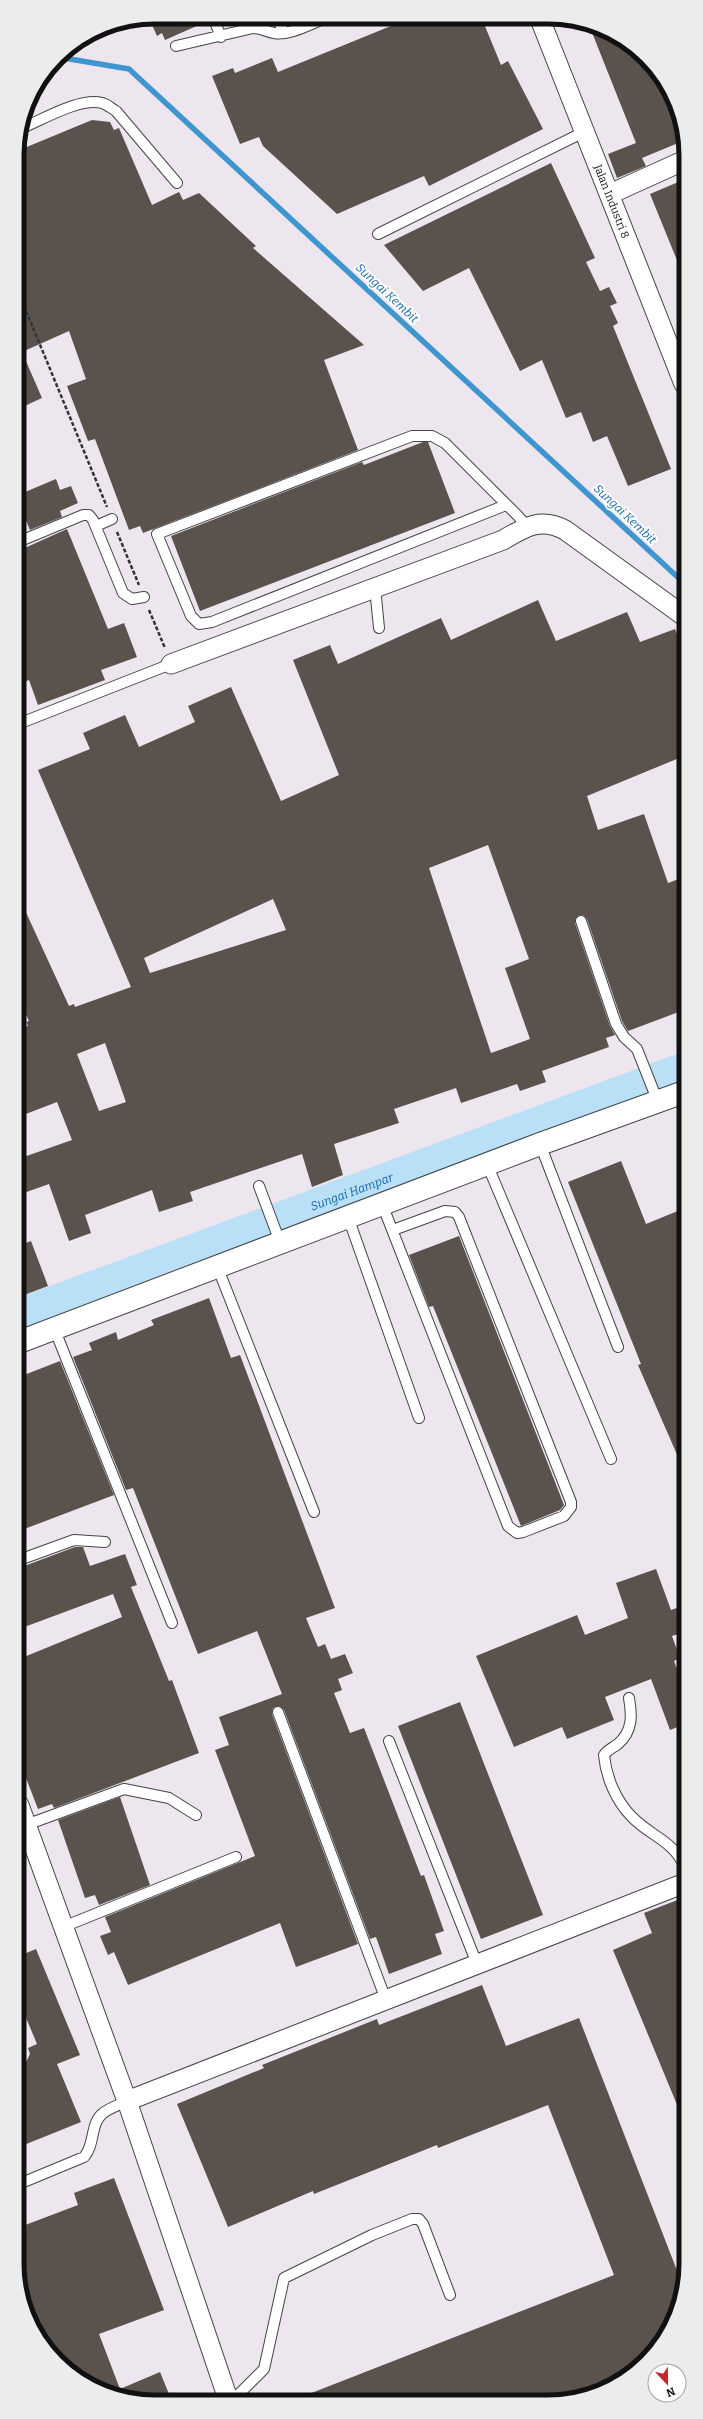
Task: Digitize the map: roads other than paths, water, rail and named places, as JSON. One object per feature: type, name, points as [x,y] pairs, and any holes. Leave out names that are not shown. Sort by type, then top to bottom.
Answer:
[{"type":"street","name":"Jalan Industri 8","points":[[542,24],[679,371]]},
{"type":"street","points":[[610,194],[679,163]]},
{"type":"street","points":[[171,664],[503,540],[527,526],[546,523],[565,530],[679,612]]},
{"type":"street","points":[[24,1340],[217,1266],[278,1238],[348,1217],[656,1098],[679,1093]]},
{"type":"street","points":[[24,1819],[127,2101],[227,2395]]},
{"type":"street","points":[[127,2101],[679,1885]]},
{"type":"lane","points":[[216,24],[221,37]]},
{"type":"lane","points":[[280,24],[284,33]]},
{"type":"lane","points":[[176,46],[221,37],[253,28],[263,28],[274,34],[284,33],[309,24]]},
{"type":"lane","points":[[27,126],[77,105],[91,102],[103,103],[116,111],[177,183]]},
{"type":"lane","points":[[378,234],[584,132]]},
{"type":"lane","points":[[506,505],[212,622],[199,624],[191,616],[157,534],[412,436],[432,436],[445,442],[527,526]]},
{"type":"lane","points":[[24,539],[82,515],[89,515],[96,526],[123,593],[132,599],[144,597]]},
{"type":"lane","points":[[96,526],[112,519]]},
{"type":"lane","points":[[375,587],[379,628]]},
{"type":"lane","points":[[24,722],[171,664]]},
{"type":"lane","points":[[581,921],[616,1024],[624,1036],[637,1049],[656,1098]]},
{"type":"lane","points":[[540,1144],[618,1347]]},
{"type":"lane","points":[[487,1164],[611,1459]]},
{"type":"lane","points":[[259,1186],[278,1238]]},
{"type":"lane","points":[[382,1204],[508,1526],[517,1533],[564,1516],[571,1507],[570,1502],[459,1217],[455,1212],[445,1211],[393,1230]]},
{"type":"lane","points":[[348,1217],[419,1418]]},
{"type":"lane","points":[[217,1266],[314,1512]]},
{"type":"lane","points":[[54,1328],[172,1623]]},
{"type":"lane","points":[[24,1558],[74,1540],[105,1542]]},
{"type":"lane","points":[[629,1698],[632,1715],[630,1728],[621,1741],[608,1749],[604,1755],[613,1790],[632,1817],[672,1845],[679,1857]]},
{"type":"lane","points":[[278,1712],[386,2000]]},
{"type":"lane","points":[[389,1741],[477,1964]]},
{"type":"lane","points":[[26,1825],[124,1789],[169,1798],[196,1815]]},
{"type":"lane","points":[[63,1927],[236,1858]]},
{"type":"lane","points":[[24,2182],[84,2157],[89,2151],[95,2126],[101,2115],[127,2101]]},
{"type":"lane","points":[[238,2395],[264,2369],[284,2278],[372,2235],[412,2219],[418,2219],[423,2224],[450,2295]]},
{"type":"waterway","name":"Sungai Kembit","points":[[67,59],[129,69],[679,578]]},
{"type":"waterway","name":"Sungai Hampar","points":[[24,1313],[679,1071]]}]
